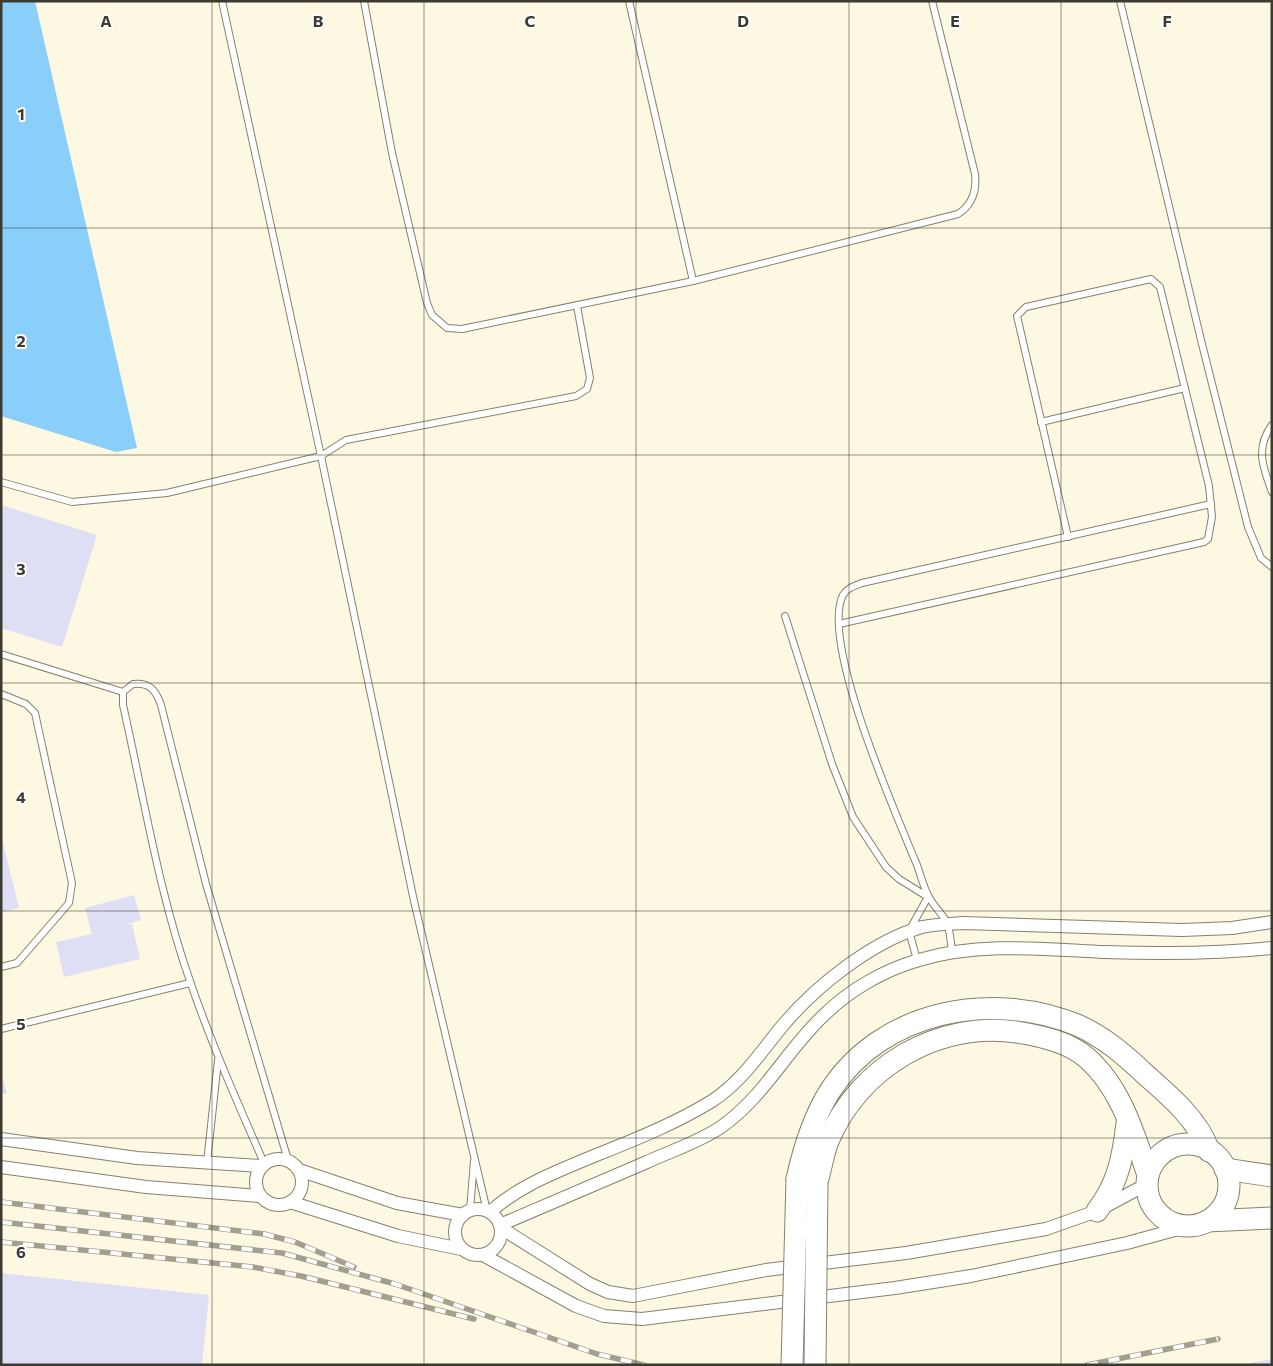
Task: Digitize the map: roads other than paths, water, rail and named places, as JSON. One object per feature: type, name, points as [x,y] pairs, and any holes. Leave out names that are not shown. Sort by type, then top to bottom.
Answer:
[{"type":"main road","points":[[815,1365],[807,1180],[803,1150],[814,1119],[831,1090],[856,1060],[879,1042],[907,1025],[939,1014],[970,1008],[1009,1007],[1043,1014],[1077,1025],[1107,1042],[1155,1083],[1188,1116],[1207,1143],[1209,1150]]},
{"type":"main road","points":[[792,1365],[807,1180],[842,1114],[860,1089],[882,1068],[912,1049],[943,1036],[972,1031],[1002,1030],[1034,1035],[1061,1043],[1086,1057],[1100,1071],[1128,1118],[1147,1179],[1151,1202],[1164,1218],[1173,1223],[1272,1218]]},
{"type":"main road","points":[[1097,1211],[1117,1180],[1128,1118]]},
{"type":"main road","points":[[1147,1179],[1156,1160],[1169,1149],[1193,1145],[1209,1150],[1219,1159],[1225,1169],[1228,1184],[1226,1199],[1218,1212],[1200,1223]]},
{"type":"main road","points":[[1225,1169],[1272,1176]]},
{"type":"street","points":[[1,1139],[80,1152],[206,1163],[263,1164],[274,1158],[288,1160],[299,1170],[397,1203],[466,1212],[488,1212],[509,1196],[540,1178],[655,1131],[714,1099],[741,1076],[812,994],[855,962],[909,932],[923,927],[947,924],[1036,924],[1182,930],[1232,928],[1272,922]]},
{"type":"street","points":[[501,1227],[719,1128],[742,1111],[760,1093],[823,1016],[851,992],[917,960],[952,951],[1018,948],[1185,954],[1272,948]]},
{"type":"street","points":[[260,1196],[255,1179],[263,1164]]},
{"type":"street","points":[[1,1167],[146,1187],[260,1196],[276,1205],[290,1202],[398,1236],[461,1249],[472,1255],[483,1255],[576,1306],[604,1316],[642,1318],[895,1288],[971,1276],[1109,1247],[1200,1223]]},
{"type":"street","points":[[290,1202],[300,1192],[302,1177],[299,1170]]},
{"type":"street","points":[[488,1212],[501,1227],[590,1284],[608,1292],[633,1296],[766,1270],[906,1253],[1046,1229],[1097,1211],[1147,1179]]},
{"type":"street","points":[[461,1249],[454,1233],[457,1222],[466,1212]]},
{"type":"street","points":[[483,1255],[498,1246],[501,1227]]},
{"type":"lane","points":[[222,1],[321,456],[414,901],[488,1212]]},
{"type":"lane","points":[[364,1],[407,222],[427,304],[432,315],[447,328],[462,329],[693,281],[958,214],[968,208],[977,185],[932,1]]},
{"type":"lane","points":[[629,1],[693,281]]},
{"type":"lane","points":[[1120,1],[1248,527],[1261,558],[1272,567]]},
{"type":"lane","points":[[839,624],[1204,542],[1208,539],[1212,526],[1211,504],[1160,288],[1155,281],[1147,279],[1026,307],[1019,312],[1018,320],[1068,537]]},
{"type":"lane","points":[[1,482],[72,502],[167,493],[321,456],[346,440],[583,393],[590,383],[590,378],[576,306]]},
{"type":"lane","points":[[1041,422],[1185,388]]},
{"type":"lane","points":[[1272,425],[1264,439],[1261,454],[1263,469],[1272,492]]},
{"type":"lane","points":[[952,951],[947,924],[928,897],[915,859],[885,791],[842,656],[839,624],[841,602],[846,590],[852,586],[1211,504]]},
{"type":"lane","points":[[785,616],[832,764],[853,817],[886,867],[899,879],[928,897]]},
{"type":"lane","points":[[1,654],[123,692]]},
{"type":"lane","points":[[123,692],[133,684],[144,684],[154,689],[159,699],[206,884],[288,1160]]},
{"type":"lane","points":[[123,692],[123,705],[169,910],[190,983],[219,1059],[263,1164]]},
{"type":"lane","points":[[1,694],[26,704],[35,713],[72,883],[69,903],[16,963],[1,967]]},
{"type":"lane","points":[[917,960],[909,932],[928,897]]},
{"type":"lane","points":[[1,1029],[190,983]]},
{"type":"lane","points":[[206,1163],[219,1059]]},
{"type":"lane","points":[[466,1212],[475,1153]]},
{"type":"water","points":[[1,1],[35,1],[137,448],[116,452],[1,416]]},
{"type":"railway","points":[[1,1202],[264,1234],[295,1242],[354,1267]]},
{"type":"railway","points":[[1,1222],[282,1253],[395,1284],[597,1354],[644,1365]]},
{"type":"railway","points":[[1,1242],[253,1267],[301,1276],[474,1319]]},
{"type":"railway","points":[[1087,1365],[1218,1339]]}]
